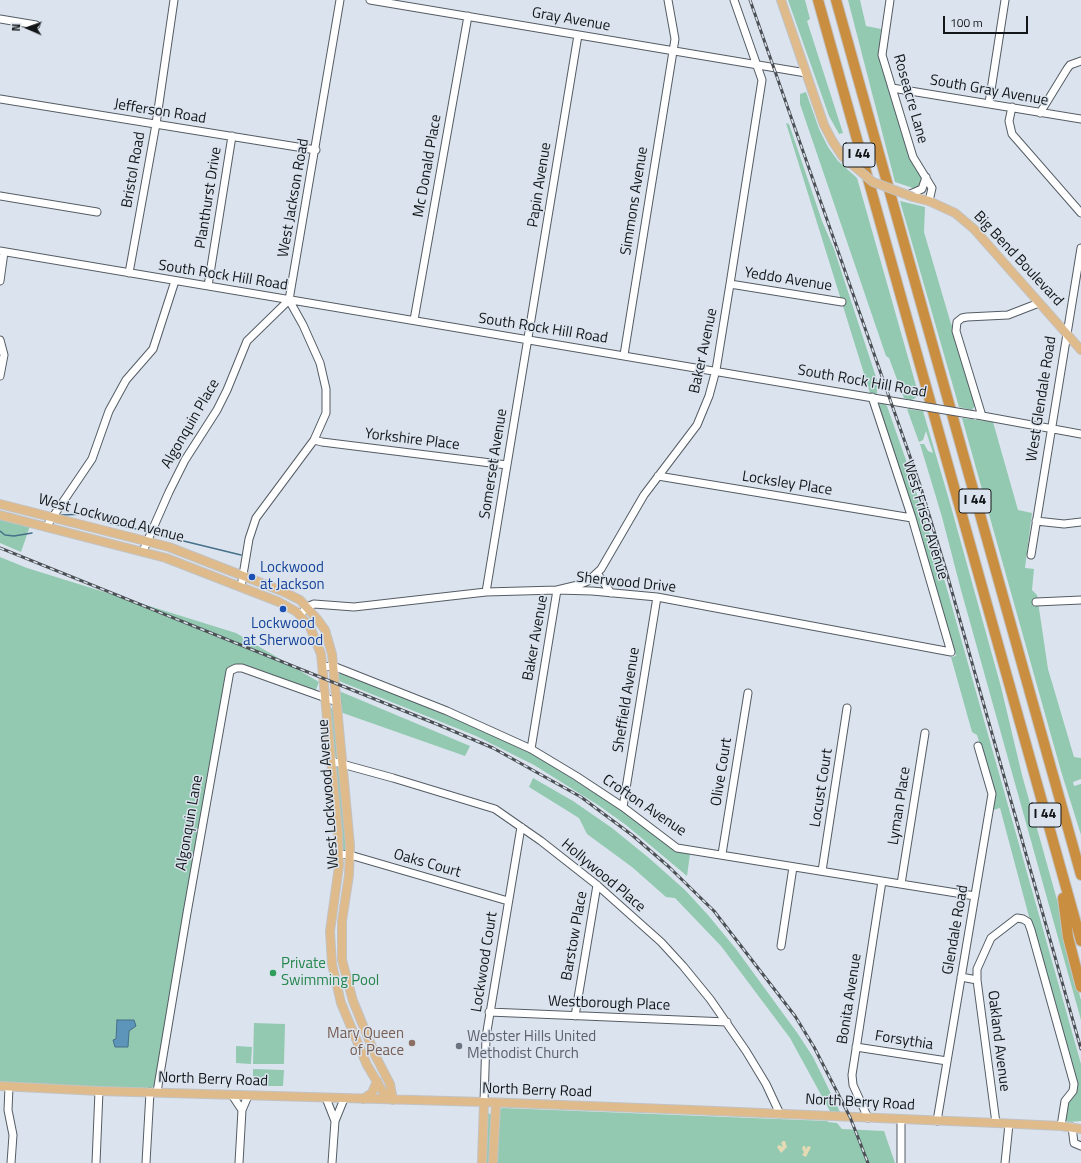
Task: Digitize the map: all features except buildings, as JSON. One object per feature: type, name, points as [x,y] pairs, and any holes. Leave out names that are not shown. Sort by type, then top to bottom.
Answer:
[{"type":"highway","name":"I 44","points":[[816,0],[1081,941]]},
{"type":"highway","name":"I 44","points":[[836,0],[1081,875]]},
{"type":"highway","points":[[843,0],[843,29]]},
{"type":"highway","points":[[1059,864],[1068,937],[1081,987]]},
{"type":"main road","name":"Big Bend Boulevard","points":[[781,0],[824,125],[843,157],[873,182],[910,196],[929,201],[955,213],[974,229],[1081,350]]},
{"type":"main road","name":"West Lockwood Avenue","points":[[0,504],[147,540],[282,591],[307,607],[325,630],[329,641],[334,666],[350,855],[341,937],[342,960],[348,984],[367,1036],[390,1084],[393,1100]]},
{"type":"main road","name":"West Lockwood Avenue","points":[[0,515],[166,558],[279,602],[300,615],[310,627],[321,654],[323,668],[339,854],[330,931],[332,964],[337,987],[356,1040],[376,1081],[384,1092],[393,1100]]},
{"type":"main road","points":[[337,987],[348,984]]},
{"type":"main road","points":[[356,1040],[367,1036]]},
{"type":"main road","points":[[363,1099],[372,1093],[376,1081]]},
{"type":"main road","name":"North Berry Road","points":[[0,1086],[248,1096],[484,1102],[996,1123],[1061,1126],[1081,1129]]},
{"type":"main road","points":[[482,1163],[484,1102]]},
{"type":"main road","points":[[493,1163],[496,1103]]},
{"type":"main road","name":"North Berry Road","points":[[1072,1127],[1081,1126]]},
{"type":"street","name":"Bristol Road","points":[[129,274],[156,124],[174,0]]},
{"type":"street","name":"West Jackson Road","points":[[289,300],[316,150],[340,0]]},
{"type":"street","name":"Gray Avenue","points":[[370,0],[673,51]]},
{"type":"street","name":"Simmons Avenue","points":[[624,355],[675,39],[668,0]]},
{"type":"street","name":"Baker Avenue","points":[[531,749],[557,590],[578,585],[598,573],[607,560],[634,511],[658,476],[697,425],[709,396],[716,370],[762,80],[734,0]]},
{"type":"street","name":"Roseacre Lane","points":[[890,0],[882,50],[913,157],[932,188],[929,201]]},
{"type":"street","points":[[989,103],[1005,0]]},
{"type":"street","name":"Mc Donald Place","points":[[414,320],[468,16]]},
{"type":"street","points":[[0,20],[36,25]]},
{"type":"street","name":"Papin Avenue","points":[[528,339],[578,35]]},
{"type":"street","points":[[673,51],[806,73]]},
{"type":"street","points":[[1040,113],[1066,69],[1070,65],[1081,61]]},
{"type":"street","name":"South Gray Avenue","points":[[892,88],[1081,119]]},
{"type":"street","name":"Jefferson Road","points":[[0,99],[316,150]]},
{"type":"street","points":[[1012,107],[1009,121],[1012,134],[1081,213]]},
{"type":"street","name":"Planthurst Drive","points":[[208,286],[232,136]]},
{"type":"street","points":[[910,196],[922,189],[926,177]]},
{"type":"street","points":[[0,196],[97,212]]},
{"type":"street","name":"West Glendale Road","points":[[1031,556],[1081,248]]},
{"type":"street","points":[[0,281],[2,252]]},
{"type":"street","name":"South Rock Hill Road","points":[[2,252],[716,370],[1081,434]]},
{"type":"street","points":[[46,527],[92,459],[109,411],[126,380],[156,344],[175,281]]},
{"type":"street","name":"Yeddo Avenue","points":[[730,284],[842,302]]},
{"type":"street","points":[[241,587],[250,539],[256,518],[314,440],[326,413],[326,389],[320,362],[304,325],[289,300]]},
{"type":"street","name":"Algonquin Place","points":[[143,551],[185,460],[228,390],[247,341],[289,300]]},
{"type":"street","points":[[979,415],[956,332],[957,322],[962,318],[967,317],[1008,315],[1039,303]]},
{"type":"street","name":"Somerset Avenue","points":[[486,592],[528,339]]},
{"type":"street","points":[[0,340],[4,355],[0,376]]},
{"type":"street","name":"West Frisco Avenue","points":[[872,397],[912,518],[950,652]]},
{"type":"street","name":"Yorkshire Place","points":[[314,440],[507,465]]},
{"type":"street","name":"Locksley Place","points":[[658,476],[912,518]]},
{"type":"street","points":[[1036,522],[1064,524],[1081,522]]},
{"type":"street","points":[[598,573],[611,593]]},
{"type":"street","name":"Sherwood Drive","points":[[307,607],[320,604],[354,606],[486,592],[557,590],[611,593],[657,597],[950,652]]},
{"type":"street","name":"Sheffield Avenue","points":[[623,807],[657,597]]},
{"type":"street","points":[[1036,602],[1081,600]]},
{"type":"street","points":[[300,615],[307,607]]},
{"type":"street","points":[[323,668],[334,666]]},
{"type":"street","name":"Crofton Avenue","points":[[334,666],[447,711],[531,749],[623,807],[677,848],[722,854],[975,896]]},
{"type":"street","name":"Algonquin Lane","points":[[154,1092],[229,674],[232,669],[242,668],[337,702]]},
{"type":"street","name":"Olive Court","points":[[722,854],[748,693]]},
{"type":"street","name":"Locust Court","points":[[822,871],[847,708]]},
{"type":"street","name":"Lyman Place","points":[[901,884],[924,733]]},
{"type":"street","name":"Glendale Road","points":[[937,1121],[992,794],[978,746]]},
{"type":"street","name":"Hollywood Place","points":[[331,761],[486,805],[504,814],[597,885],[625,909],[679,961],[727,1022],[766,1084],[780,1114]]},
{"type":"street","name":"Lockwood Court","points":[[484,1102],[485,1046],[489,1012],[522,827]]},
{"type":"street","name":"Oaks Court","points":[[339,854],[350,855],[508,901]]},
{"type":"street","points":[[781,946],[793,867]]},
{"type":"street","name":"Bonita Avenue","points":[[868,1118],[852,1081],[852,1069],[882,881]]},
{"type":"street","name":"Barstow Place","points":[[575,1016],[597,885]]},
{"type":"street","name":"Oakland Avenue","points":[[996,1123],[977,980],[977,969],[991,938],[1017,918],[1028,922],[1074,1084],[1073,1091],[1065,1101],[1061,1126]]},
{"type":"street","points":[[961,977],[977,980]]},
{"type":"street","name":"Westborough Place","points":[[489,1012],[727,1022]]},
{"type":"street","name":"Forsythia","points":[[856,1046],[947,1061]]},
{"type":"street","points":[[9,1086],[8,1110],[13,1135],[12,1163]]},
{"type":"street","points":[[96,1163],[99,1091]]},
{"type":"street","points":[[146,1163],[154,1092]]},
{"type":"street","points":[[232,1095],[242,1110]]},
{"type":"street","points":[[239,1163],[242,1110],[248,1096]]},
{"type":"street","points":[[326,1098],[334,1121]]},
{"type":"street","points":[[332,1163],[334,1121],[344,1099]]},
{"type":"street","points":[[901,1119],[901,1163]]},
{"type":"street","points":[[1005,1163],[1009,1124]]},
{"type":"street","points":[[1072,1127],[1074,1142],[1081,1146]]},
{"type":"green space","points":[[788,0],[805,0],[810,19],[807,21],[843,133],[839,134],[829,116]]},
{"type":"green space","points":[[848,0],[860,0],[866,26],[881,29],[879,54],[923,182],[922,186],[916,189],[895,182]]},
{"type":"green space","points":[[806,92],[819,129],[828,147],[838,161],[857,178],[917,389],[914,391],[916,398],[911,400],[904,398],[889,358],[886,356],[800,104],[800,94]]},
{"type":"green space","points":[[786,123],[789,124],[822,221],[834,249],[877,380],[877,394],[870,393]]},
{"type":"green space","points":[[900,201],[925,207],[924,232],[951,324],[953,326],[975,406],[972,410],[959,407]]},
{"type":"green space","points":[[883,402],[887,406],[907,463],[945,582],[1081,1064],[1081,1121],[1068,1122],[1065,1119],[1066,1104],[1076,1093],[1000,808],[993,810],[993,787],[977,735],[972,732],[951,657],[956,656],[878,409],[878,405]]},
{"type":"green space","points":[[907,409],[923,411],[950,503],[1001,687],[1022,775],[1059,907],[1065,943],[1081,1000],[1081,1020],[942,517],[920,444],[924,444],[928,451],[933,453],[926,431],[923,440],[919,442]]},
{"type":"green space","points":[[962,418],[993,422],[1018,510],[1032,513],[1025,568],[1034,569],[1032,590],[1037,595],[1048,669],[1074,757],[1081,758],[1081,779],[1073,782],[1074,786],[1081,784],[1081,835],[1061,771]]},
{"type":"green space","points":[[0,518],[30,526],[21,552],[0,543]]},
{"type":"green space","points":[[0,557],[27,568],[236,633],[319,682],[315,692],[240,665],[228,667],[157,1082],[151,1089],[0,1083]]},
{"type":"green space","points":[[339,674],[344,674],[470,725],[536,756],[626,813],[669,847],[690,854],[687,876],[626,825],[598,805],[534,765],[476,736],[339,681]]},
{"type":"green space","points":[[339,691],[470,746],[465,756],[340,712]]},
{"type":"green space","points":[[330,708],[334,709],[337,758],[334,756]]},
{"type":"green space","points":[[337,767],[339,768],[346,836],[345,851],[342,849],[335,769]]},
{"type":"green space","points":[[533,778],[573,801],[612,828],[685,890],[708,915],[736,949],[798,1034],[813,1057],[840,1112],[831,1113],[790,1038],[721,946],[675,898],[666,897],[632,867],[587,834],[579,818],[529,787]]},
{"type":"green space","points":[[254,1023],[285,1024],[284,1064],[253,1064]]},
{"type":"green space","points":[[236,1046],[252,1047],[251,1064],[236,1063]]},
{"type":"green space","points":[[253,1069],[284,1070],[283,1086],[253,1086]]},
{"type":"green space","points":[[499,1109],[827,1121],[837,1123],[842,1129],[884,1131],[895,1163],[496,1163]]},
{"type":"green space","points":[[488,1113],[492,1115],[490,1163],[484,1163]]},
{"type":"sand","points":[[785,1141],[787,1147],[781,1153],[777,1147],[779,1145],[783,1147],[781,1143]]},
{"type":"sand","points":[[803,1146],[805,1146],[806,1149],[808,1146],[811,1147],[806,1157],[802,1155],[804,1152],[802,1149]]},
{"type":"water","points":[[117,1020],[134,1020],[136,1026],[129,1031],[128,1047],[115,1047],[113,1040],[116,1039]]},
{"type":"waterway","points":[[61,515],[88,514],[110,523],[136,529]]},
{"type":"waterway","points":[[0,531],[5,535],[14,536],[32,533]]},
{"type":"waterway","points":[[159,535],[241,555]]},
{"type":"railway","points":[[750,0],[920,485],[945,567],[1081,1049]]},
{"type":"railway","points":[[0,548],[493,748],[581,797],[632,835],[668,866],[714,911],[795,1016],[814,1047],[850,1117],[868,1163]]},
{"type":"place","name":"Lockwood at Jackson","points":[[252,577]]},
{"type":"place","name":"Lockwood at Sherwood","points":[[283,609]]},
{"type":"place","name":"Private Swimming Pool","points":[[273,973]]},
{"type":"place","name":"Mary Queen of Peace","points":[[412,1043]]},
{"type":"place","name":"Webster Hills United Methodist Church","points":[[459,1046]]}]
